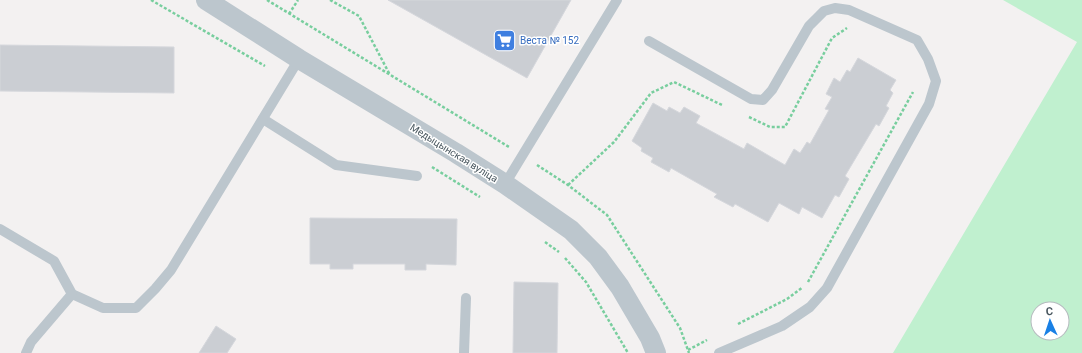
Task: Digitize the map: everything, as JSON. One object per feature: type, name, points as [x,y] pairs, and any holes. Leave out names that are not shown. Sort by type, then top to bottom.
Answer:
[{"type":"street","name":"Медыцынская вуліца","points":[[206,0],[299,59],[456,153],[505,184],[571,230],[598,257],[620,287],[650,338],[656,353]]},
{"type":"lane","points":[[505,184],[617,0]]},
{"type":"lane","points":[[649,41],[751,99],[763,100],[772,90],[809,26],[824,11],[835,8],[849,10],[917,40],[928,59],[936,81],[929,104],[828,288],[810,307],[782,326],[719,353]]},
{"type":"lane","points":[[0,229],[54,261],[72,294],[103,308],[136,308],[171,270],[299,59]]},
{"type":"lane","points":[[263,119],[336,165],[417,176]]},
{"type":"lane","points":[[26,353],[32,342],[72,294]]},
{"type":"lane","points":[[464,353],[466,298]]},
{"type":"path","points":[[267,0],[288,14],[298,0]]},
{"type":"path","points":[[330,0],[359,16],[391,75]]},
{"type":"path","points":[[743,114],[770,127],[786,127],[832,38],[847,28],[854,31]]},
{"type":"path","points":[[568,185],[614,142],[651,93],[662,87],[674,82],[729,108]]},
{"type":"path","points":[[737,324],[786,299],[806,284],[916,86]]},
{"type":"path","points":[[688,350],[709,339]]},
{"type":"green space","points":[[1003,0],[1082,0],[1082,353],[893,353],[1077,42]]},
{"type":"building","name":"Веста № 152","points":[[388,0],[571,0],[527,78]]},
{"type":"building","points":[[0,45],[174,47],[174,93],[0,91]]},
{"type":"building","points":[[858,58],[896,80],[890,90],[893,93],[886,106],[889,108],[879,126],[876,124],[845,176],[849,179],[839,197],[835,195],[822,218],[802,207],[799,214],[779,203],[768,222],[735,204],[733,207],[714,197],[717,194],[671,168],[669,172],[651,162],[653,158],[641,151],[642,148],[632,141],[653,103],[667,111],[669,107],[680,113],[684,107],[700,116],[696,123],[744,149],[747,143],[785,165],[794,149],[800,153],[807,142],[810,144],[829,110],[825,109],[832,97],[826,94],[834,78],[840,82],[847,70],[850,72]]},
{"type":"building","points":[[310,218],[457,219],[456,265],[426,264],[426,270],[405,270],[405,264],[353,264],[353,269],[330,269],[330,264],[310,264]]},
{"type":"building","points":[[514,282],[558,283],[557,353],[513,353]]},
{"type":"building","points":[[216,326],[236,339],[227,353],[199,353]]},
{"type":"place","name":"Веста № 152","points":[[504,40]]}]
